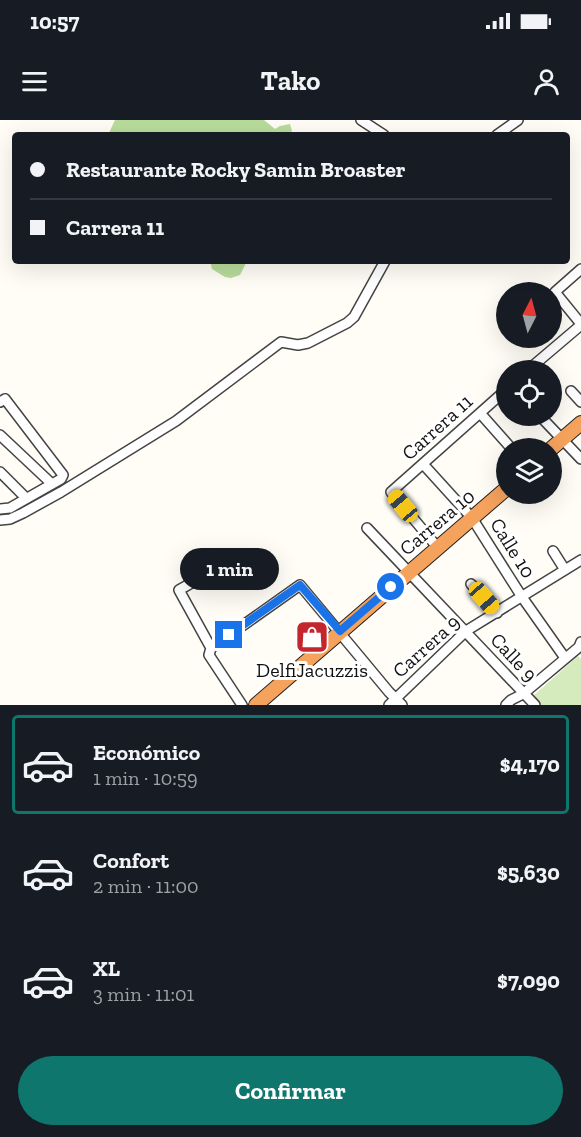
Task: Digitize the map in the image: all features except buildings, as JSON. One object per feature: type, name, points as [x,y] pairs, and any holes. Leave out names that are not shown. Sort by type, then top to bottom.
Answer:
[{"type":"highway","points":[[562,440],[581,423]]},
{"type":"highway","name":"Carrera 10","points":[[256,705],[496,497]]},
{"type":"street","points":[[361,120],[379,132]]},
{"type":"street","points":[[501,132],[518,120]]},
{"type":"street","points":[[0,520],[10,519],[61,492],[176,422],[281,342],[303,345],[347,323],[354,317],[383,264]]},
{"type":"street","points":[[540,360],[581,324],[555,292],[581,269]]},
{"type":"street","points":[[571,391],[581,402]]},
{"type":"street","points":[[0,402],[5,399],[63,475],[61,479],[10,508],[0,509]]},
{"type":"street","name":"Carrera 11","points":[[438,548],[392,492],[496,399]]},
{"type":"street","points":[[480,413],[502,438]]},
{"type":"street","points":[[0,435],[52,484]]},
{"type":"street","points":[[562,447],[581,459]]},
{"type":"street","name":"Calle 10","points":[[423,464],[472,518],[522,597],[565,658]]},
{"type":"street","points":[[0,472],[26,498]]},
{"type":"street","name":"Calle 9","points":[[367,528],[407,573],[466,631],[535,705]]},
{"type":"street","points":[[554,551],[565,570]]},
{"type":"street","name":"Carrera 9","points":[[396,703],[466,631],[581,560]]},
{"type":"street","points":[[202,577],[179,590],[211,648]]},
{"type":"street","points":[[471,584],[497,613]]},
{"type":"street","points":[[242,705],[209,655],[211,648],[300,585],[340,631],[396,703]]},
{"type":"street","points":[[506,705],[579,649]]},
{"type":"street","points":[[517,705],[523,694]]},
{"type":"green space","points":[[115,120],[264,120],[275,129],[290,124],[292,131],[291,132],[109,132]]},
{"type":"green space","points":[[211,264],[246,264],[240,275],[231,278],[212,269]]},
{"type":"green space","points":[[578,656],[581,659],[581,705],[540,705],[532,697]]},
{"type":"place","name":"DelfiJacuzzis","points":[[312,637]]},
{"type":"route","points":[[229,635],[300,585],[340,631],[391,587]]}]
